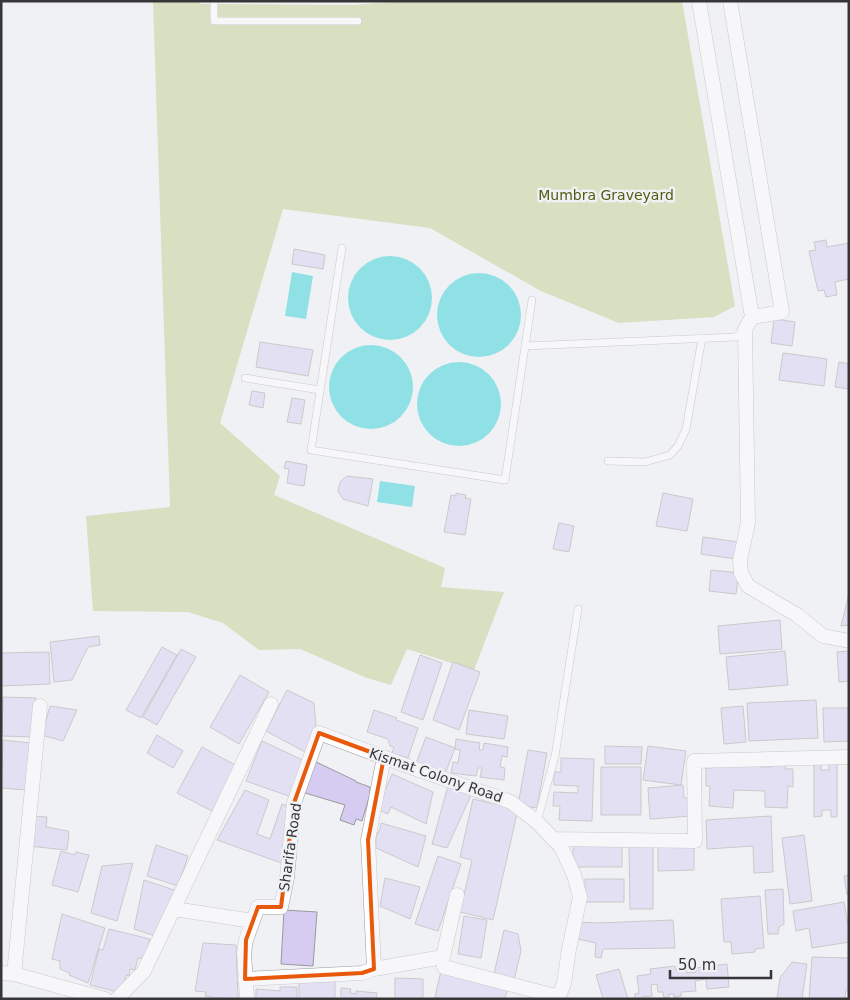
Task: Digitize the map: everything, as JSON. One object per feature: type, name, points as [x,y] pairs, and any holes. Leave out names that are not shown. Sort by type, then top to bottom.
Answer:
[{"type":"street","points":[[699,1],[749,323],[748,523],[740,560],[741,573],[748,586],[797,615],[823,636],[849,641]]},
{"type":"street","points":[[730,1],[782,312],[749,323]]},
{"type":"street","points":[[118,999],[144,971],[271,704]]},
{"type":"street","points":[[40,706],[7,974],[105,999]]},
{"type":"street","name":"Kismat Colony Road","points":[[319,733],[511,802],[537,822],[561,847],[574,875],[580,897],[564,983],[559,998]]},
{"type":"street","name":"Sharifa Road","points":[[247,999],[244,952],[246,940],[258,907],[281,907],[287,878],[294,803],[319,733]]},
{"type":"street","points":[[374,969],[368,840],[384,757]]},
{"type":"street","points":[[553,839],[695,841],[694,761],[849,757]]},
{"type":"street","points":[[245,979],[362,973],[444,956],[457,895]]},
{"type":"street","points":[[174,909],[253,921]]},
{"type":"street","points":[[444,967],[559,998]]},
{"type":"lane","points":[[214,1],[214,21],[358,21]]},
{"type":"lane","points":[[342,248],[311,450],[504,480],[532,300]]},
{"type":"lane","points":[[525,346],[735,337],[743,333],[749,323]]},
{"type":"lane","points":[[608,461],[645,462],[670,455],[678,446],[686,429],[702,338]]},
{"type":"lane","points":[[245,378],[320,390]]},
{"type":"lane","points":[[537,822],[556,756],[578,610]]},
{"type":"highlighted area","points":[[319,733],[384,757],[368,840],[374,969],[362,973],[245,979],[246,940],[258,907],[281,907],[294,803]]},
{"type":"green space","name":"Mumbra Graveyard","points":[[153,1],[199,1],[201,4],[353,5],[405,1],[682,1],[735,306],[714,317],[619,323],[541,291],[430,228],[283,209],[220,423],[280,476],[274,495],[445,568],[441,587],[504,592],[474,670],[407,649],[391,685],[367,678],[300,649],[259,650],[223,623],[188,612],[93,611],[86,516],[170,507]]},
{"type":"water","points":[[390,256],[413,263],[425,275],[432,298],[425,321],[413,333],[390,340],[367,333],[355,321],[348,298],[355,275],[367,263]]},
{"type":"water","points":[[292,272],[313,276],[306,319],[285,316]]},
{"type":"water","points":[[479,273],[502,280],[514,292],[521,315],[514,338],[502,350],[479,357],[456,350],[444,338],[437,315],[444,292],[456,280]]},
{"type":"water","points":[[371,345],[387,348],[406,364],[410,371],[413,387],[410,403],[394,422],[387,426],[371,429],[355,426],[336,410],[332,403],[329,387],[332,371],[348,352],[355,348]]},
{"type":"water","points":[[459,362],[482,369],[494,381],[501,404],[494,427],[482,439],[459,446],[436,439],[424,427],[417,404],[424,381],[436,369]]},
{"type":"water","points":[[380,481],[415,486],[412,507],[377,502]]},
{"type":"building","points":[[826,240],[827,247],[849,243],[849,279],[835,282],[837,295],[826,297],[824,290],[818,291],[809,251],[816,250],[814,242]]},
{"type":"building","points":[[294,249],[325,255],[323,269],[292,264]]},
{"type":"building","points":[[774,319],[795,322],[792,346],[771,343]]},
{"type":"building","points":[[260,342],[313,350],[308,376],[256,367]]},
{"type":"building","points":[[783,353],[827,359],[824,386],[779,380]]},
{"type":"building","points":[[839,362],[849,364],[849,389],[835,387]]},
{"type":"building","points":[[252,391],[265,393],[263,408],[249,405]]},
{"type":"building","points":[[292,398],[305,400],[301,424],[287,422]]},
{"type":"building","points":[[286,461],[307,465],[304,486],[287,483],[289,469],[284,468]]},
{"type":"building","points":[[347,476],[373,479],[368,506],[343,499],[338,491],[340,482]]},
{"type":"building","points":[[456,493],[466,495],[465,498],[471,499],[465,535],[444,532],[451,495],[456,496]]},
{"type":"building","points":[[663,493],[693,499],[687,531],[656,526]]},
{"type":"building","points":[[559,523],[574,526],[569,552],[553,549]]},
{"type":"building","points":[[703,537],[739,542],[736,559],[701,554]]},
{"type":"building","points":[[711,570],[739,573],[736,594],[709,591]]},
{"type":"building","points":[[849,594],[849,625],[841,626]]},
{"type":"building","points":[[780,620],[782,649],[720,654],[718,626]]},
{"type":"building","points":[[99,636],[100,645],[88,647],[72,680],[54,682],[50,642]]},
{"type":"building","points":[[162,647],[177,655],[141,718],[126,710]]},
{"type":"building","points":[[181,649],[196,657],[157,725],[143,717]]},
{"type":"building","points":[[785,651],[788,685],[729,690],[726,657]]},
{"type":"building","points":[[849,651],[849,681],[839,682],[837,652]]},
{"type":"building","points":[[49,652],[50,684],[1,686],[1,653]]},
{"type":"building","points":[[420,655],[442,663],[423,720],[401,712]]},
{"type":"building","points":[[453,662],[480,672],[459,730],[433,720]]},
{"type":"building","points":[[240,675],[269,692],[239,744],[210,727]]},
{"type":"building","points":[[287,690],[314,703],[316,726],[309,740],[307,753],[266,731]]},
{"type":"building","points":[[3,697],[36,698],[35,737],[2,736]]},
{"type":"building","points":[[816,700],[818,738],[749,741],[747,703]]},
{"type":"building","points":[[50,706],[77,710],[63,741],[42,735]]},
{"type":"building","points":[[743,706],[746,742],[724,744],[721,708]]},
{"type":"building","points":[[823,708],[849,708],[849,741],[824,742]]},
{"type":"building","points":[[374,710],[418,728],[408,758],[392,753],[394,747],[390,746],[388,739],[367,732]]},
{"type":"building","points":[[469,710],[508,716],[504,739],[466,734]]},
{"type":"building","points":[[157,735],[183,751],[173,768],[147,753]]},
{"type":"building","points":[[426,737],[455,748],[444,777],[415,766]]},
{"type":"building","points":[[456,739],[480,743],[479,750],[483,750],[484,743],[508,747],[507,757],[502,756],[500,767],[505,768],[504,780],[480,777],[482,768],[478,768],[476,776],[451,773],[453,762],[458,763],[460,750],[455,749]]},
{"type":"building","points":[[3,740],[31,743],[26,790],[1,788]]},
{"type":"building","points":[[262,741],[307,762],[294,798],[246,781]]},
{"type":"building","points":[[605,746],[642,747],[641,764],[605,764]]},
{"type":"building","points":[[648,746],[686,751],[681,785],[643,780]]},
{"type":"building","points":[[202,747],[237,766],[212,811],[177,793]]},
{"type":"building","points":[[528,750],[547,753],[537,808],[518,805]]},
{"type":"building","points":[[561,758],[594,759],[592,821],[559,820],[560,806],[553,806],[554,792],[578,793],[578,786],[554,785],[554,772],[561,772]]},
{"type":"building","points":[[312,760],[370,787],[370,794],[362,821],[356,819],[354,825],[340,820],[345,805],[302,792]]},
{"type":"building","points":[[713,761],[761,761],[760,767],[771,767],[771,761],[786,761],[785,769],[793,769],[793,787],[788,786],[787,808],[765,807],[765,791],[734,790],[733,808],[709,806],[710,786],[706,786],[706,768],[713,768]]},
{"type":"building","points":[[814,763],[821,763],[821,770],[829,770],[829,763],[837,763],[837,817],[831,817],[831,810],[822,810],[822,816],[814,817]]},
{"type":"building","points":[[601,767],[641,767],[641,815],[601,815]]},
{"type":"building","points":[[392,774],[433,792],[426,824],[391,807],[388,814],[377,809]]},
{"type":"building","points":[[449,782],[472,793],[447,848],[432,844]]},
{"type":"building","points":[[683,785],[684,798],[691,798],[692,816],[650,819],[648,788]]},
{"type":"building","points":[[245,790],[269,800],[257,834],[270,839],[282,804],[293,808],[287,865],[217,840]]},
{"type":"building","points":[[473,799],[518,809],[493,920],[460,912],[472,860],[460,857]]},
{"type":"building","points":[[31,816],[47,817],[46,827],[68,831],[67,850],[28,846]]},
{"type":"building","points":[[771,816],[773,872],[754,873],[753,846],[707,849],[706,820]]},
{"type":"building","points":[[381,823],[426,836],[418,867],[376,848],[376,836]]},
{"type":"building","points":[[804,835],[812,901],[790,904],[782,838]]},
{"type":"building","points":[[622,843],[622,867],[573,867],[573,844]]},
{"type":"building","points":[[156,845],[188,856],[178,886],[147,876]]},
{"type":"building","points":[[694,845],[694,870],[658,871],[658,846]]},
{"type":"building","points":[[629,846],[653,846],[653,909],[630,909]]},
{"type":"building","points":[[61,851],[75,855],[76,852],[89,855],[78,892],[52,885]]},
{"type":"building","points":[[438,856],[461,864],[438,931],[415,924]]},
{"type":"building","points":[[133,863],[117,921],[91,913],[102,866]]},
{"type":"building","points":[[849,875],[849,894],[847,895],[844,876]]},
{"type":"building","points":[[385,878],[420,887],[410,919],[380,906]]},
{"type":"building","points":[[585,879],[624,879],[624,902],[585,902]]},
{"type":"building","points":[[144,880],[177,891],[158,937],[134,929]]},
{"type":"building","points":[[783,889],[784,924],[779,927],[778,934],[768,934],[765,890]]},
{"type":"building","points":[[760,896],[764,948],[755,949],[755,952],[732,954],[731,942],[724,942],[721,899]]},
{"type":"building","points":[[844,902],[849,942],[812,948],[809,928],[796,931],[793,911]]},
{"type":"building","points":[[284,910],[317,912],[313,966],[281,964]]},
{"type":"building","points":[[62,914],[105,928],[88,983],[60,969],[60,961],[52,959]]},
{"type":"building","points":[[464,916],[487,920],[481,958],[458,954]]},
{"type":"building","points":[[673,920],[675,948],[603,949],[601,958],[595,957],[596,943],[573,938],[576,922]]},
{"type":"building","points":[[109,929],[150,939],[145,959],[138,958],[135,970],[130,969],[129,976],[126,975],[122,993],[90,985],[99,949],[103,950]]},
{"type":"building","points":[[504,930],[518,934],[521,951],[514,980],[494,974]]},
{"type":"building","points":[[203,943],[236,945],[238,999],[212,998],[205,996],[206,992],[195,991]]},
{"type":"building","points":[[812,957],[849,958],[849,990],[846,990],[845,999],[809,999]]},
{"type":"building","points":[[792,962],[807,964],[802,999],[777,999],[780,978]]},
{"type":"building","points":[[727,964],[729,987],[707,989],[706,979],[695,981],[696,991],[681,992],[681,996],[674,997],[674,994],[669,994],[669,997],[664,998],[663,992],[658,992],[657,984],[651,985],[652,996],[635,999],[635,994],[639,993],[637,976],[651,974],[650,969],[675,966],[676,970],[686,969],[687,973],[696,972],[695,968]]},
{"type":"building","points":[[619,969],[628,999],[603,999],[596,975]]},
{"type":"building","points":[[441,971],[508,987],[505,999],[442,999],[435,997]]},
{"type":"building","points":[[395,978],[423,979],[423,999],[395,999]]},
{"type":"building","points":[[299,981],[335,981],[335,999],[299,999]]},
{"type":"building","points":[[280,987],[297,987],[297,999],[254,999],[256,998],[256,989],[280,991]]},
{"type":"building","points":[[341,988],[351,989],[350,993],[356,994],[356,991],[377,993],[376,999],[341,999]]}]
